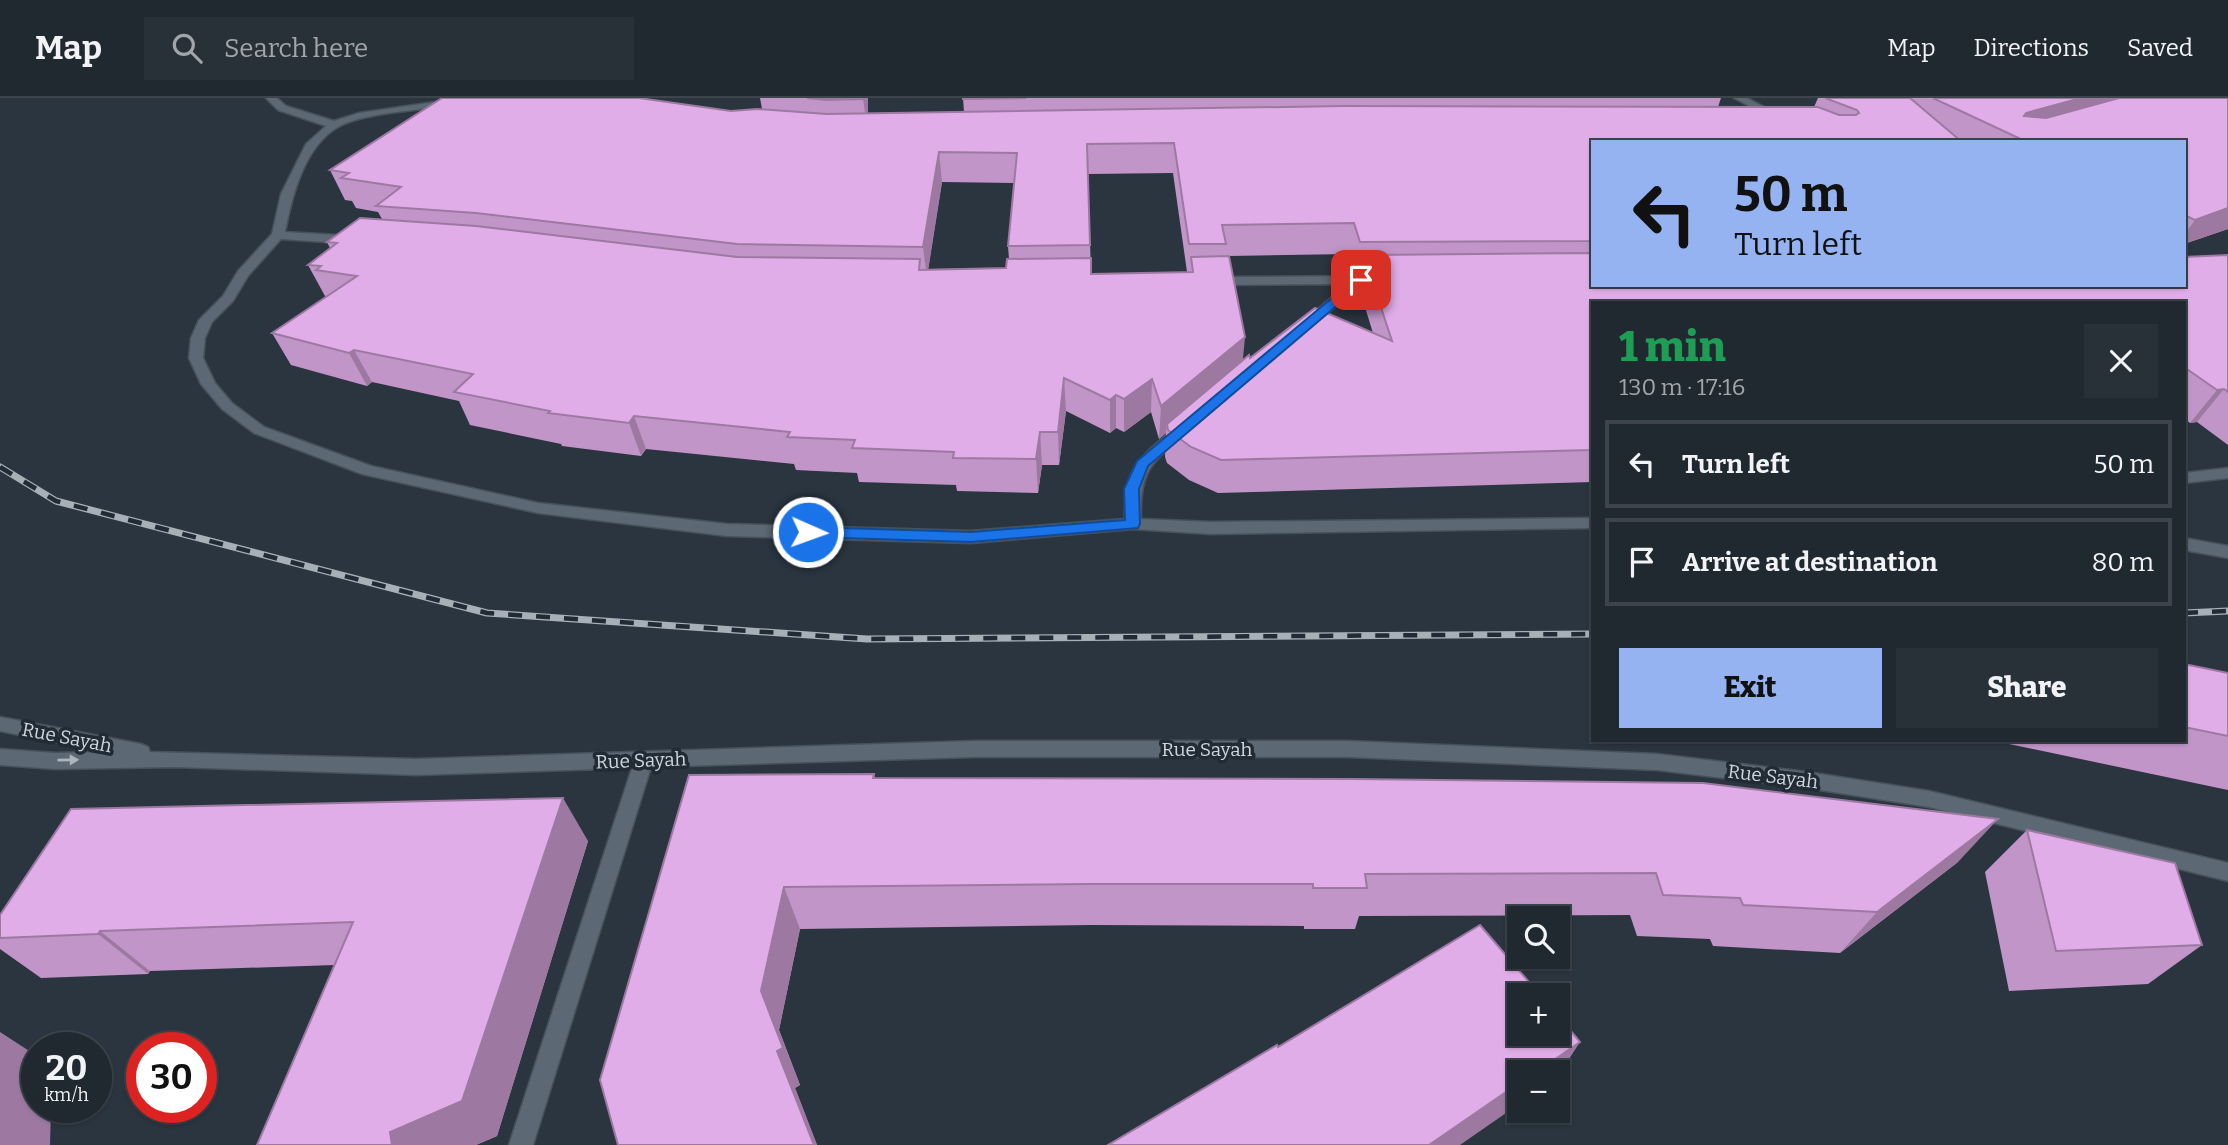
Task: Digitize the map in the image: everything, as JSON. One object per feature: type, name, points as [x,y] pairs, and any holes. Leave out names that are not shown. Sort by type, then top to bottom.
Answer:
[{"type":"street","points":[[271,98],[282,108],[334,125]]},
{"type":"street","points":[[1739,98],[1796,125]]},
{"type":"street","points":[[464,101],[379,111],[334,125],[312,144],[287,194],[278,234],[243,274],[229,298],[206,320],[198,338],[197,358],[208,384],[227,406],[258,430],[367,470],[538,508],[727,530],[971,537],[1133,524],[1211,528],[1591,523]]},
{"type":"street","points":[[278,234],[370,242]]},
{"type":"street","points":[[1197,281],[1402,279]]},
{"type":"street","points":[[1288,341],[1361,280]]},
{"type":"street","points":[[1133,524],[1131,489],[1142,464],[1194,420]]},
{"type":"street","points":[[2186,478],[2228,473]]},
{"type":"street","points":[[2186,544],[2228,552]]},
{"type":"street","name":"Rue Sayah","points":[[0,724],[176,759]]},
{"type":"street","name":"Rue Sayah","points":[[0,757],[55,761],[176,759],[416,767],[974,749],[1348,749],[1657,762],[1807,779],[1929,799],[2228,872]]},
{"type":"street","points":[[521,1145],[644,760]]},
{"type":"building","points":[[442,98],[639,98],[731,111],[757,109],[827,114],[1344,106],[1818,107],[1839,115],[1856,115],[1859,113],[1857,110],[1825,98],[1910,98],[1960,140],[1591,140],[1591,241],[1360,242],[1354,223],[1222,225],[1226,244],[1189,244],[1174,143],[1087,144],[1090,245],[1008,246],[1017,153],[939,152],[923,247],[737,244],[476,213],[376,206],[401,187],[341,178],[349,173],[330,170]]},
{"type":"building","points":[[807,98],[863,98],[863,99],[826,100]]},
{"type":"building","points":[[963,98],[1026,98],[963,99]]},
{"type":"building","points":[[1933,98],[2081,98],[2026,113],[2024,116],[2046,118],[2119,98],[2228,98],[2228,208],[2195,220],[2186,216],[2186,140],[2023,140]]},
{"type":"building","points":[[360,218],[476,226],[737,257],[920,259],[919,270],[1006,268],[1007,259],[1091,258],[1091,274],[1193,272],[1191,257],[1229,256],[1245,337],[1161,406],[1152,379],[1124,399],[1116,395],[1110,400],[1064,378],[1058,432],[1040,432],[1036,459],[953,458],[954,452],[852,448],[855,440],[787,437],[790,432],[634,416],[629,423],[548,413],[550,411],[454,392],[473,374],[354,350],[349,353],[272,333],[357,276],[316,270],[321,266],[308,265],[337,243],[327,242]]},
{"type":"building","points":[[1591,253],[1591,287],[2186,287],[2186,257],[2228,255],[2228,392],[2224,389],[2217,390],[2186,368],[2186,301],[1591,301],[1591,450],[1221,460],[1191,447],[1168,430],[1167,424],[1249,355],[1250,358],[1315,308],[1392,341],[1365,259],[1370,255]]},
{"type":"building","points":[[2186,664],[2228,673],[2228,736],[2186,727]]},
{"type":"building","points":[[874,774],[873,778],[1703,783],[1998,819],[1877,912],[1743,905],[1740,898],[1663,895],[1656,873],[1365,874],[1367,888],[1313,888],[1313,884],[784,887],[761,991],[783,1048],[777,1051],[814,1145],[618,1145],[600,1080],[689,775]]},
{"type":"building","points":[[563,798],[462,1101],[390,1132],[392,1145],[257,1145],[353,922],[100,931],[98,934],[0,938],[0,915],[71,809]]},
{"type":"building","points":[[2027,830],[2175,863],[2202,945],[2056,951]]},
{"type":"building","points":[[1480,925],[1507,956],[1507,969],[1518,969],[1530,983],[1507,983],[1507,1046],[1570,1046],[1570,1030],[1580,1042],[1554,1060],[1507,1060],[1507,1091],[1429,1145],[1108,1145],[1277,1045],[1278,1047]]},
{"type":"railway","points":[[0,467],[56,501],[487,613],[867,639],[1591,634]]},
{"type":"railway","points":[[2186,613],[2228,611]]},
{"type":"route","points":[[808,532],[971,537],[1133,524],[1131,489],[1142,464],[1361,280]]}]
